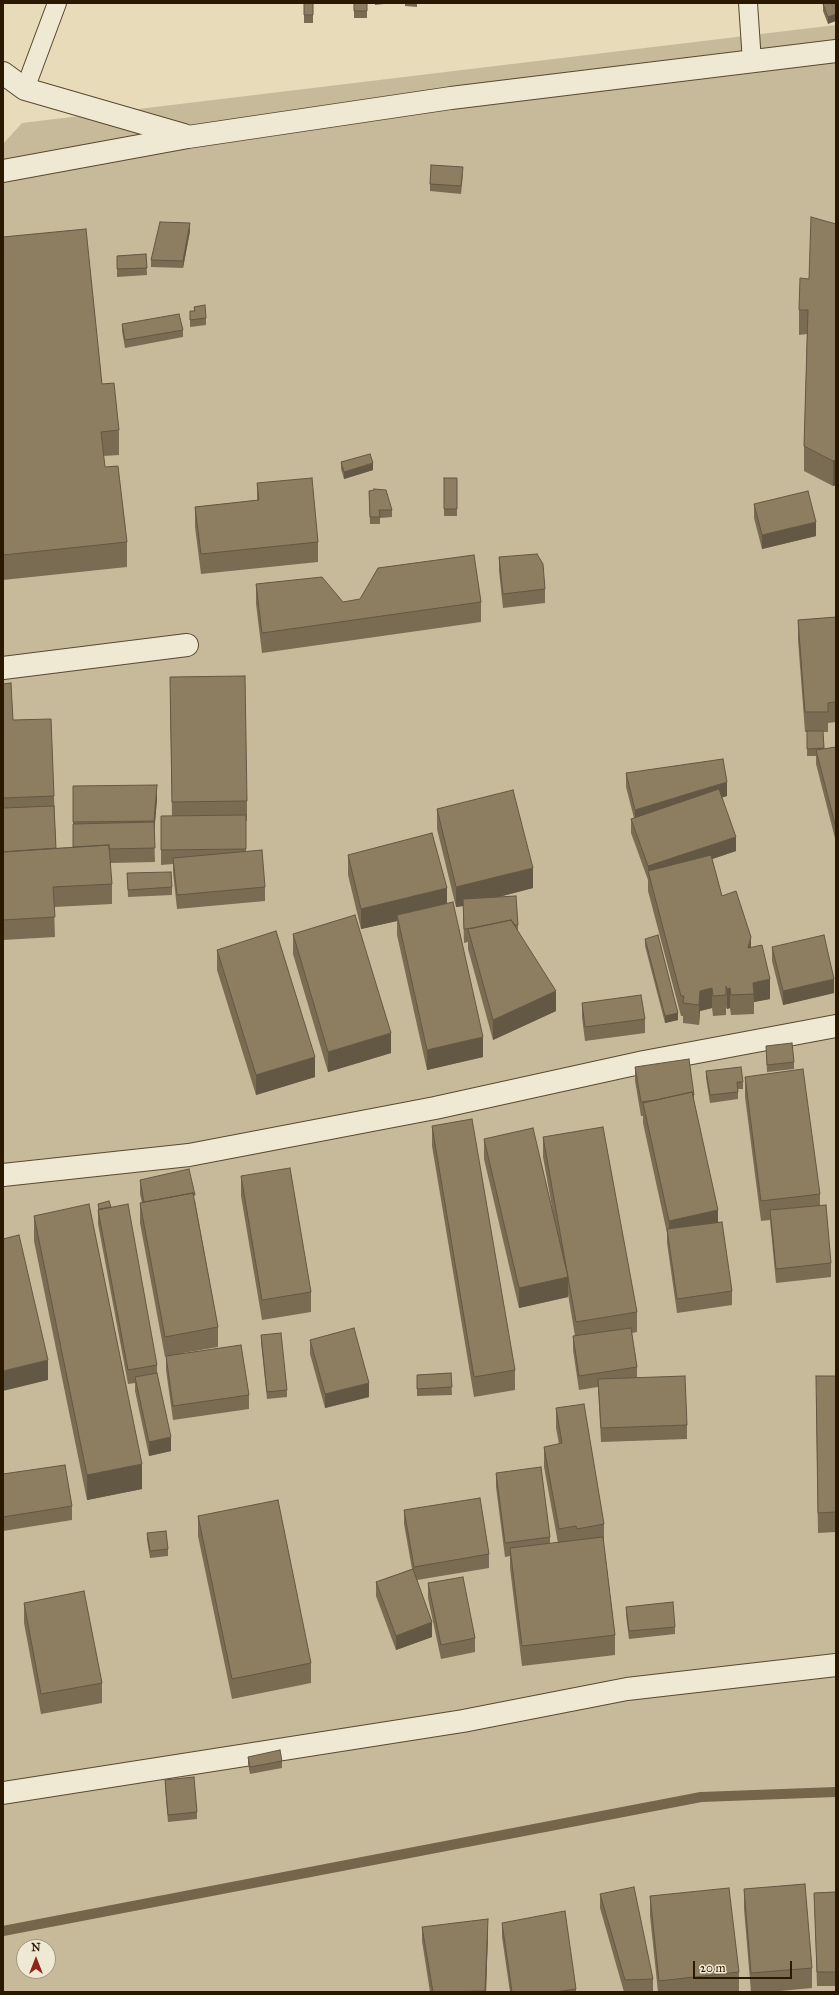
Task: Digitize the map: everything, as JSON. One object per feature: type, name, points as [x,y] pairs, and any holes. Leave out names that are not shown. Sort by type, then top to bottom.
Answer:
[{"type":"street","points":[[3,171],[188,136],[451,98],[836,51]]},
{"type":"street","points":[[3,73],[25,89],[188,136]]},
{"type":"street","points":[[3,668],[187,645]]},
{"type":"street","points":[[3,1176],[189,1155],[435,1108],[644,1062],[836,1026]]},
{"type":"street","points":[[3,1793],[463,1721],[627,1689],[836,1665]]},
{"type":"lane","points":[[25,89],[57,3]]},
{"type":"lane","points":[[748,3],[752,62]]},
{"type":"shaded area","points":[[836,25],[836,1992],[3,1992],[3,144],[22,123]]},
{"type":"building","points":[[304,3],[313,3],[313,15],[304,15]]},
{"type":"building","points":[[354,3],[367,3],[367,11],[354,11]]},
{"type":"building","points":[[836,3],[836,14],[828,17],[823,4]]},
{"type":"building","points":[[431,165],[463,167],[461,186],[430,184]]},
{"type":"building","points":[[811,217],[836,224],[836,460],[833,461],[804,446],[808,310],[799,310],[800,278],[809,279]]},
{"type":"building","points":[[160,222],[190,223],[183,261],[151,260]]},
{"type":"building","points":[[86,229],[102,384],[114,383],[119,430],[101,432],[105,467],[118,466],[127,542],[3,555],[3,237]]},
{"type":"building","points":[[146,254],[147,268],[117,269],[117,256]]},
{"type":"building","points":[[205,305],[206,318],[190,320],[190,311],[195,311],[194,307]]},
{"type":"building","points":[[179,314],[183,330],[125,340],[122,324]]},
{"type":"building","points":[[370,454],[373,463],[344,472],[341,462]]},
{"type":"building","points":[[312,478],[318,542],[201,554],[195,507],[259,500],[257,483]]},
{"type":"building","points":[[444,478],[457,478],[457,509],[444,509]]},
{"type":"building","points":[[374,489],[386,490],[392,510],[379,510],[380,517],[370,517],[369,491]]},
{"type":"building","points":[[808,491],[816,522],[762,535],[754,504]]},
{"type":"building","points":[[537,554],[543,564],[545,589],[503,594],[499,557]]},
{"type":"building","points":[[474,555],[481,602],[262,633],[256,584],[322,577],[343,602],[360,599],[378,568]]},
{"type":"building","points":[[836,617],[836,702],[828,703],[828,712],[805,712],[798,620]]},
{"type":"building","points":[[245,676],[247,801],[172,802],[170,677]]},
{"type":"building","points":[[11,683],[13,720],[51,719],[54,796],[3,798],[3,684]]},
{"type":"building","points":[[807,731],[823,731],[824,748],[807,749]]},
{"type":"building","points":[[836,747],[836,828],[816,750]]},
{"type":"building","points":[[723,759],[727,782],[635,810],[626,773]]},
{"type":"building","points":[[157,785],[154,821],[73,822],[73,786]]},
{"type":"building","points":[[719,789],[736,837],[648,866],[631,819]]},
{"type":"building","points":[[513,790],[533,868],[456,887],[437,809]]},
{"type":"building","points":[[54,806],[56,848],[3,852],[3,808]]},
{"type":"building","points":[[246,815],[246,849],[161,850],[161,816]]},
{"type":"building","points":[[154,822],[155,848],[109,849],[109,845],[73,847],[73,824]]},
{"type":"building","points":[[432,833],[447,888],[361,909],[348,855]]},
{"type":"building","points":[[109,845],[112,884],[53,887],[55,917],[3,920],[3,852]]},
{"type":"building","points":[[262,850],[265,887],[177,895],[173,858]]},
{"type":"building","points":[[711,855],[722,896],[736,891],[751,937],[748,948],[762,945],[770,979],[753,983],[754,994],[731,995],[730,988],[727,989],[726,986],[726,995],[713,996],[712,988],[700,991],[699,1005],[683,1003],[684,996],[681,996],[648,871]]},
{"type":"building","points":[[171,872],[172,887],[128,890],[127,873]]},
{"type":"building","points":[[516,896],[518,925],[515,925],[511,920],[464,929],[463,899]]},
{"type":"building","points":[[453,902],[483,1037],[427,1050],[397,915]]},
{"type":"building","points":[[355,915],[391,1033],[328,1052],[293,934]]},
{"type":"building","points":[[511,920],[556,991],[493,1020],[468,929]]},
{"type":"building","points":[[276,931],[315,1057],[256,1075],[217,950]]},
{"type":"building","points":[[658,935],[678,1013],[665,1016],[645,939]]},
{"type":"building","points":[[824,935],[834,979],[783,991],[772,947]]},
{"type":"building","points":[[641,995],[645,1019],[585,1027],[582,1003]]},
{"type":"building","points":[[792,1043],[794,1062],[767,1065],[766,1046]]},
{"type":"building","points":[[689,1059],[694,1095],[692,1092],[641,1102],[635,1067]]},
{"type":"building","points":[[741,1067],[743,1082],[737,1082],[738,1092],[710,1095],[706,1071]]},
{"type":"building","points":[[803,1069],[820,1194],[761,1201],[745,1077]]},
{"type":"building","points":[[692,1092],[718,1210],[669,1221],[643,1103]]},
{"type":"building","points":[[472,1119],[515,1370],[474,1377],[432,1126]]},
{"type":"building","points":[[603,1127],[637,1312],[576,1322],[543,1137]]},
{"type":"building","points":[[533,1128],[568,1277],[519,1288],[484,1139]]},
{"type":"building","points":[[290,1168],[311,1292],[262,1300],[241,1176]]},
{"type":"building","points":[[189,1169],[195,1195],[193,1193],[144,1202],[140,1180]]},
{"type":"building","points":[[193,1193],[218,1327],[165,1337],[140,1203]]},
{"type":"building","points":[[109,1201],[111,1207],[99,1209],[98,1204]]},
{"type":"building","points":[[89,1204],[142,1464],[87,1475],[34,1216]]},
{"type":"building","points":[[128,1204],[157,1365],[128,1370],[98,1210]]},
{"type":"building","points":[[826,1205],[831,1263],[776,1269],[770,1210]]},
{"type":"building","points":[[722,1222],[732,1291],[677,1299],[667,1229]]},
{"type":"building","points":[[19,1235],[48,1360],[3,1371],[3,1239]]},
{"type":"building","points":[[354,1328],[369,1383],[325,1394],[310,1340]]},
{"type":"building","points":[[631,1328],[637,1367],[579,1376],[573,1336]]},
{"type":"building","points":[[281,1333],[287,1390],[267,1392],[261,1335]]},
{"type":"building","points":[[241,1345],[249,1395],[173,1406],[166,1356]]},
{"type":"building","points":[[157,1373],[171,1437],[149,1442],[135,1377]]},
{"type":"building","points":[[451,1373],[452,1387],[417,1389],[417,1375]]},
{"type":"building","points":[[685,1376],[687,1425],[601,1428],[598,1379]]},
{"type":"building","points":[[816,1376],[836,1376],[836,1512],[818,1513]]},
{"type":"building","points":[[584,1404],[604,1524],[577,1529],[576,1526],[559,1529],[544,1447],[562,1443],[556,1408]]},
{"type":"building","points":[[65,1465],[72,1506],[3,1517],[3,1474]]},
{"type":"building","points":[[541,1467],[550,1537],[505,1543],[496,1473]]},
{"type":"building","points":[[480,1498],[489,1554],[414,1567],[404,1510]]},
{"type":"building","points":[[278,1500],[311,1663],[232,1679],[198,1516]]},
{"type":"building","points":[[166,1531],[168,1549],[150,1551],[147,1533]]},
{"type":"building","points":[[603,1537],[615,1635],[522,1646],[510,1548]]},
{"type":"building","points":[[413,1569],[432,1622],[396,1636],[376,1582]]},
{"type":"building","points":[[463,1577],[475,1638],[441,1645],[428,1583]]},
{"type":"building","points":[[84,1591],[102,1683],[41,1694],[24,1603]]},
{"type":"building","points":[[673,1602],[675,1627],[629,1631],[626,1607]]},
{"type":"building","points":[[280,1750],[282,1761],[250,1767],[248,1757]]},
{"type":"building","points":[[194,1777],[197,1812],[168,1815],[165,1780]]},
{"type":"building","points":[[805,1884],[812,1968],[751,1973],[744,1889]]},
{"type":"building","points":[[634,1887],[653,1979],[625,1980],[600,1894]]},
{"type":"building","points":[[729,1888],[739,1972],[659,1981],[650,1896]]},
{"type":"building","points":[[836,1892],[836,1972],[817,1972],[814,1893]]},
{"type":"building","points":[[565,1911],[576,1989],[555,1992],[512,1992],[502,1923]]},
{"type":"building","points":[[488,1919],[485,1991],[433,1992],[422,1927]]},
{"type":"waterway","points":[[3,1931],[701,1797],[836,1792]]}]
